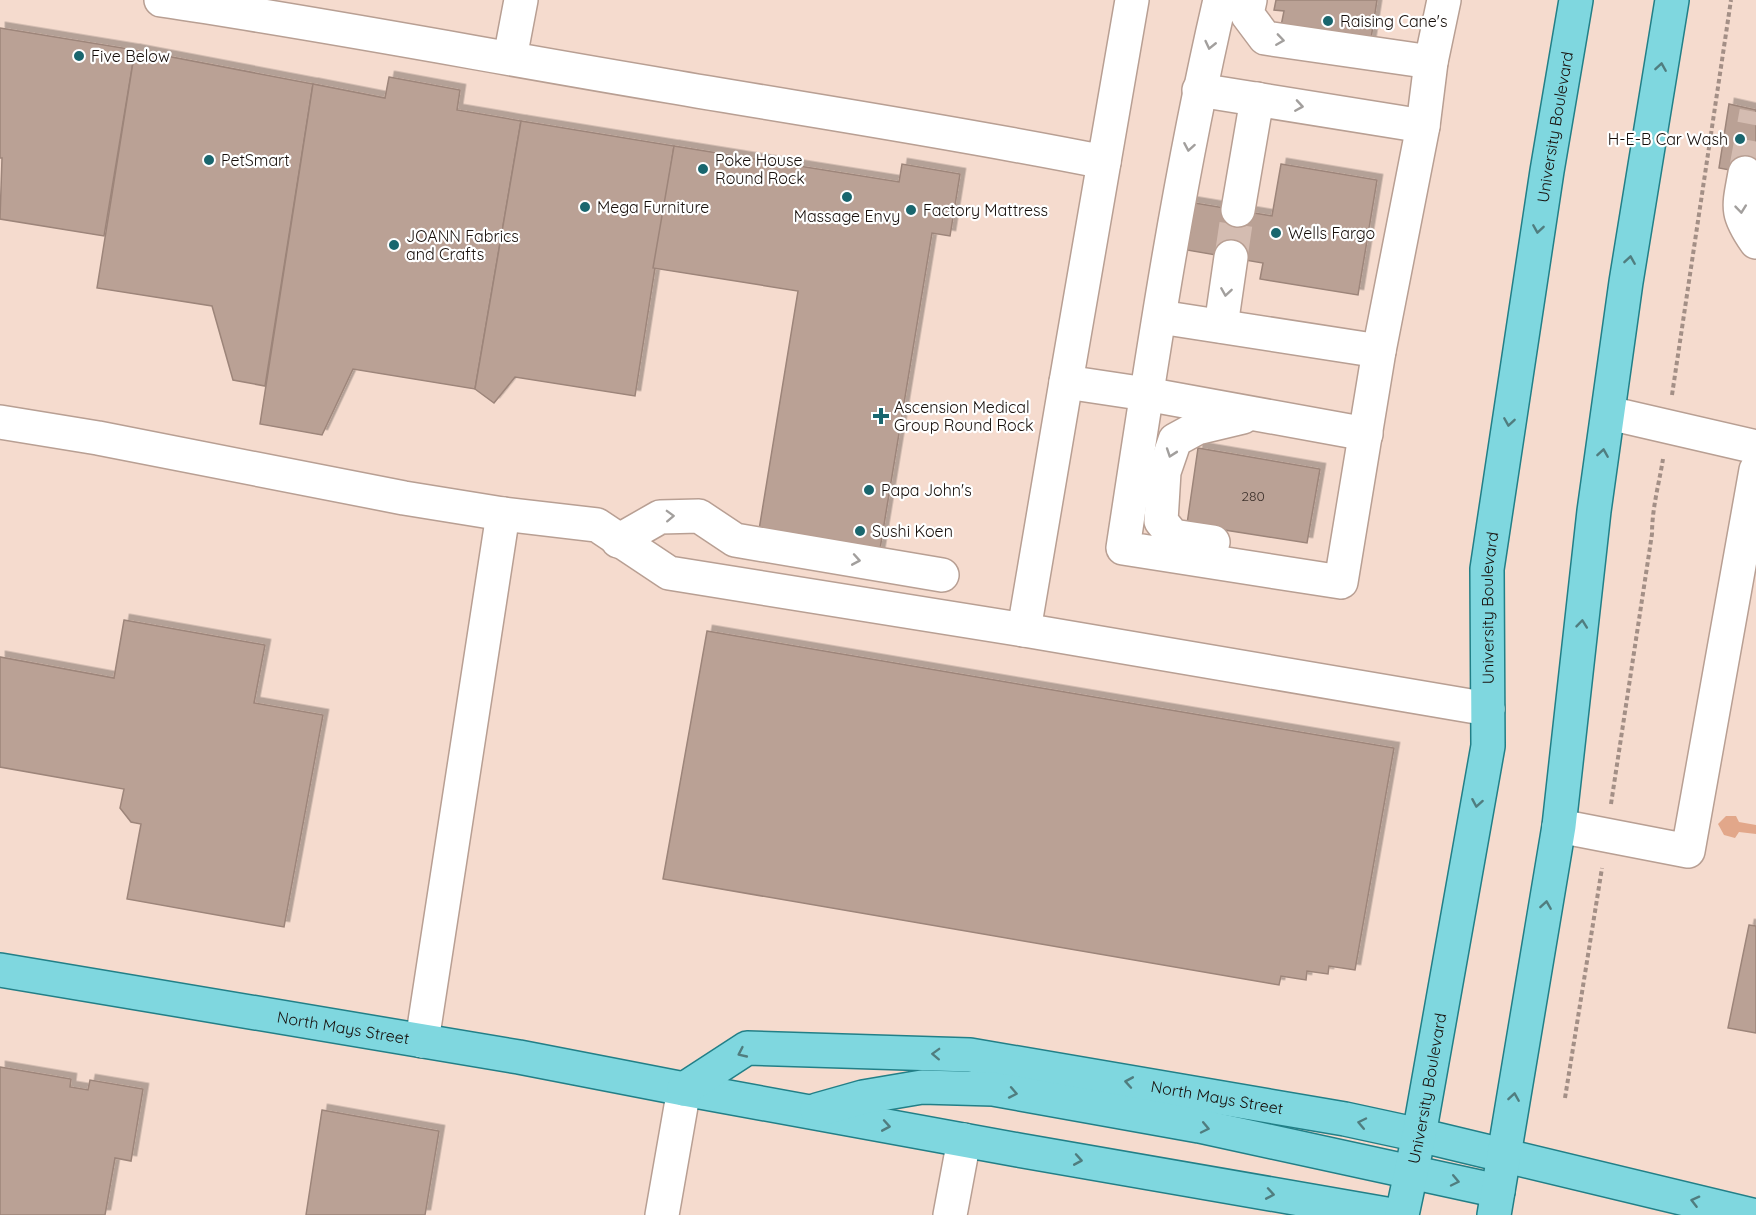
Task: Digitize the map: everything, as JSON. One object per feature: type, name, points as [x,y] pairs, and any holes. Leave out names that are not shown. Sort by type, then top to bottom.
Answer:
[{"type":"main road","name":"University Boulevard","points":[[1402,1215],[1419,1135],[1488,746],[1487,570],[1547,171],[1576,0]]},
{"type":"main road","points":[[1496,1203],[1559,826],[1594,511],[1626,282],[1672,0]]},
{"type":"main road","name":"North Mays Street","points":[[0,970],[519,1056],[684,1089],[964,1140],[1392,1215]]},
{"type":"main road","name":"North Mays Street","points":[[684,1089],[747,1048],[970,1055],[1345,1119],[1752,1215]]},
{"type":"main road","name":"North Mays Street","points":[[811,1112],[862,1097],[922,1087],[993,1089],[1199,1126],[1411,1172],[1496,1203]]},
{"type":"lane","points":[[161,0],[322,24],[1016,144],[1104,162]]},
{"type":"lane","points":[[510,58],[521,0]]},
{"type":"lane","points":[[1024,630],[1132,0]]},
{"type":"lane","points":[[1220,0],[1199,90],[1146,393],[1123,548],[1341,582],[1379,351],[1423,126],[1431,62],[1444,0]]},
{"type":"lane","points":[[1250,0],[1247,14],[1265,38],[1431,62]]},
{"type":"lane","points":[[1199,90],[1423,126]]},
{"type":"lane","points":[[1238,210],[1257,99]]},
{"type":"lane","points":[[1745,173],[1739,207],[1744,224],[1756,242]]},
{"type":"lane","points":[[1221,326],[1231,257]]},
{"type":"lane","points":[[1160,317],[1379,351]]},
{"type":"lane","points":[[1066,382],[1146,393],[1366,434]]},
{"type":"lane","points":[[1257,413],[1197,428],[1175,440],[1164,472],[1161,521],[1173,536],[1344,564]]},
{"type":"lane","points":[[1609,413],[1756,447]]},
{"type":"lane","points":[[0,422],[98,438],[404,498],[503,514],[597,525],[669,573],[1024,630],[1488,709]]},
{"type":"lane","points":[[1559,826],[1688,850],[1756,470]]},
{"type":"lane","points":[[422,1041],[503,514]]},
{"type":"lane","points":[[618,540],[660,517],[699,516],[735,540],[942,575]]},
{"type":"lane","points":[[662,1215],[684,1089]]},
{"type":"lane","points":[[950,1215],[964,1140]]},
{"type":"path","points":[[1565,1098],[1653,534],[1652,511],[1659,486],[1731,0]]},
{"type":"shaded area","points":[[1726,816],[1736,816],[1739,822],[1756,825],[1756,834],[1739,832],[1735,838],[1724,835],[1718,824]]},
{"type":"building","name":"Raising Cane's","points":[[1276,0],[1377,0],[1370,45],[1280,31],[1284,11],[1274,10]]},
{"type":"building","points":[[0,28],[135,50],[104,236],[0,219],[2,158],[0,158]]},
{"type":"building","name":"PetSmart","points":[[135,50],[313,84],[265,386],[233,380],[212,306],[97,288]]},
{"type":"building","name":"JOANN Fabrics and Crafts","points":[[389,77],[460,90],[457,110],[521,121],[475,389],[353,369],[322,435],[260,424],[313,84],[385,98]]},
{"type":"building","name":"H-E-B Car Wash","points":[[1729,104],[1756,110],[1756,175],[1719,168]]},
{"type":"building","name":"Mega Furniture","points":[[521,121],[674,146],[635,396],[515,377],[494,403],[475,389]]},
{"type":"building","points":[[674,146],[899,182],[902,164],[960,174],[950,236],[932,233],[879,555],[758,536],[798,291],[653,268]]},
{"type":"building","name":"Wells Fargo","points":[[1281,164],[1377,180],[1358,295],[1260,279],[1263,263],[1181,249],[1189,202],[1272,216]]},
{"type":"building","points":[[1198,448],[1320,469],[1307,543],[1187,524]]},
{"type":"building","points":[[124,620],[265,645],[254,703],[323,715],[284,927],[127,899],[141,824],[131,822],[120,808],[124,789],[0,767],[0,657],[114,678]]},
{"type":"building","points":[[707,631],[1394,748],[1355,970],[1329,966],[1328,974],[1307,971],[1306,980],[1281,976],[1279,985],[663,879]]},
{"type":"building","points":[[1749,925],[1756,926],[1756,1033],[1728,1028]]},
{"type":"building","points":[[0,1067],[71,1079],[70,1087],[88,1090],[90,1080],[143,1089],[131,1161],[115,1158],[105,1215],[0,1215]]},
{"type":"building","points":[[322,1110],[439,1131],[425,1215],[306,1215]]},
{"type":"tunnel","points":[[1745,173],[1756,112]]},
{"type":"tunnel","points":[[1231,257],[1238,210]]},
{"type":"place","name":"Raising Cane's","points":[[1328,21]]},
{"type":"place","name":"Five Below","points":[[79,56]]},
{"type":"place","name":"H-E-B Car Wash","points":[[1740,139]]},
{"type":"place","name":"PetSmart","points":[[209,160]]},
{"type":"place","name":"Poke House Round Rock","points":[[703,169]]},
{"type":"place","name":"Massage Envy","points":[[847,197]]},
{"type":"place","name":"Mega Furniture","points":[[585,207]]},
{"type":"place","name":"Factory Mattress","points":[[911,210]]},
{"type":"place","name":"Wells Fargo","points":[[1276,233]]},
{"type":"place","name":"JOANN Fabrics and Crafts","points":[[394,245]]},
{"type":"place","name":"Ascension Medical Group Round Rock","points":[[881,416]]},
{"type":"place","name":"Papa John's","points":[[869,490]]},
{"type":"place","name":"Sushi Koen","points":[[860,531]]}]
